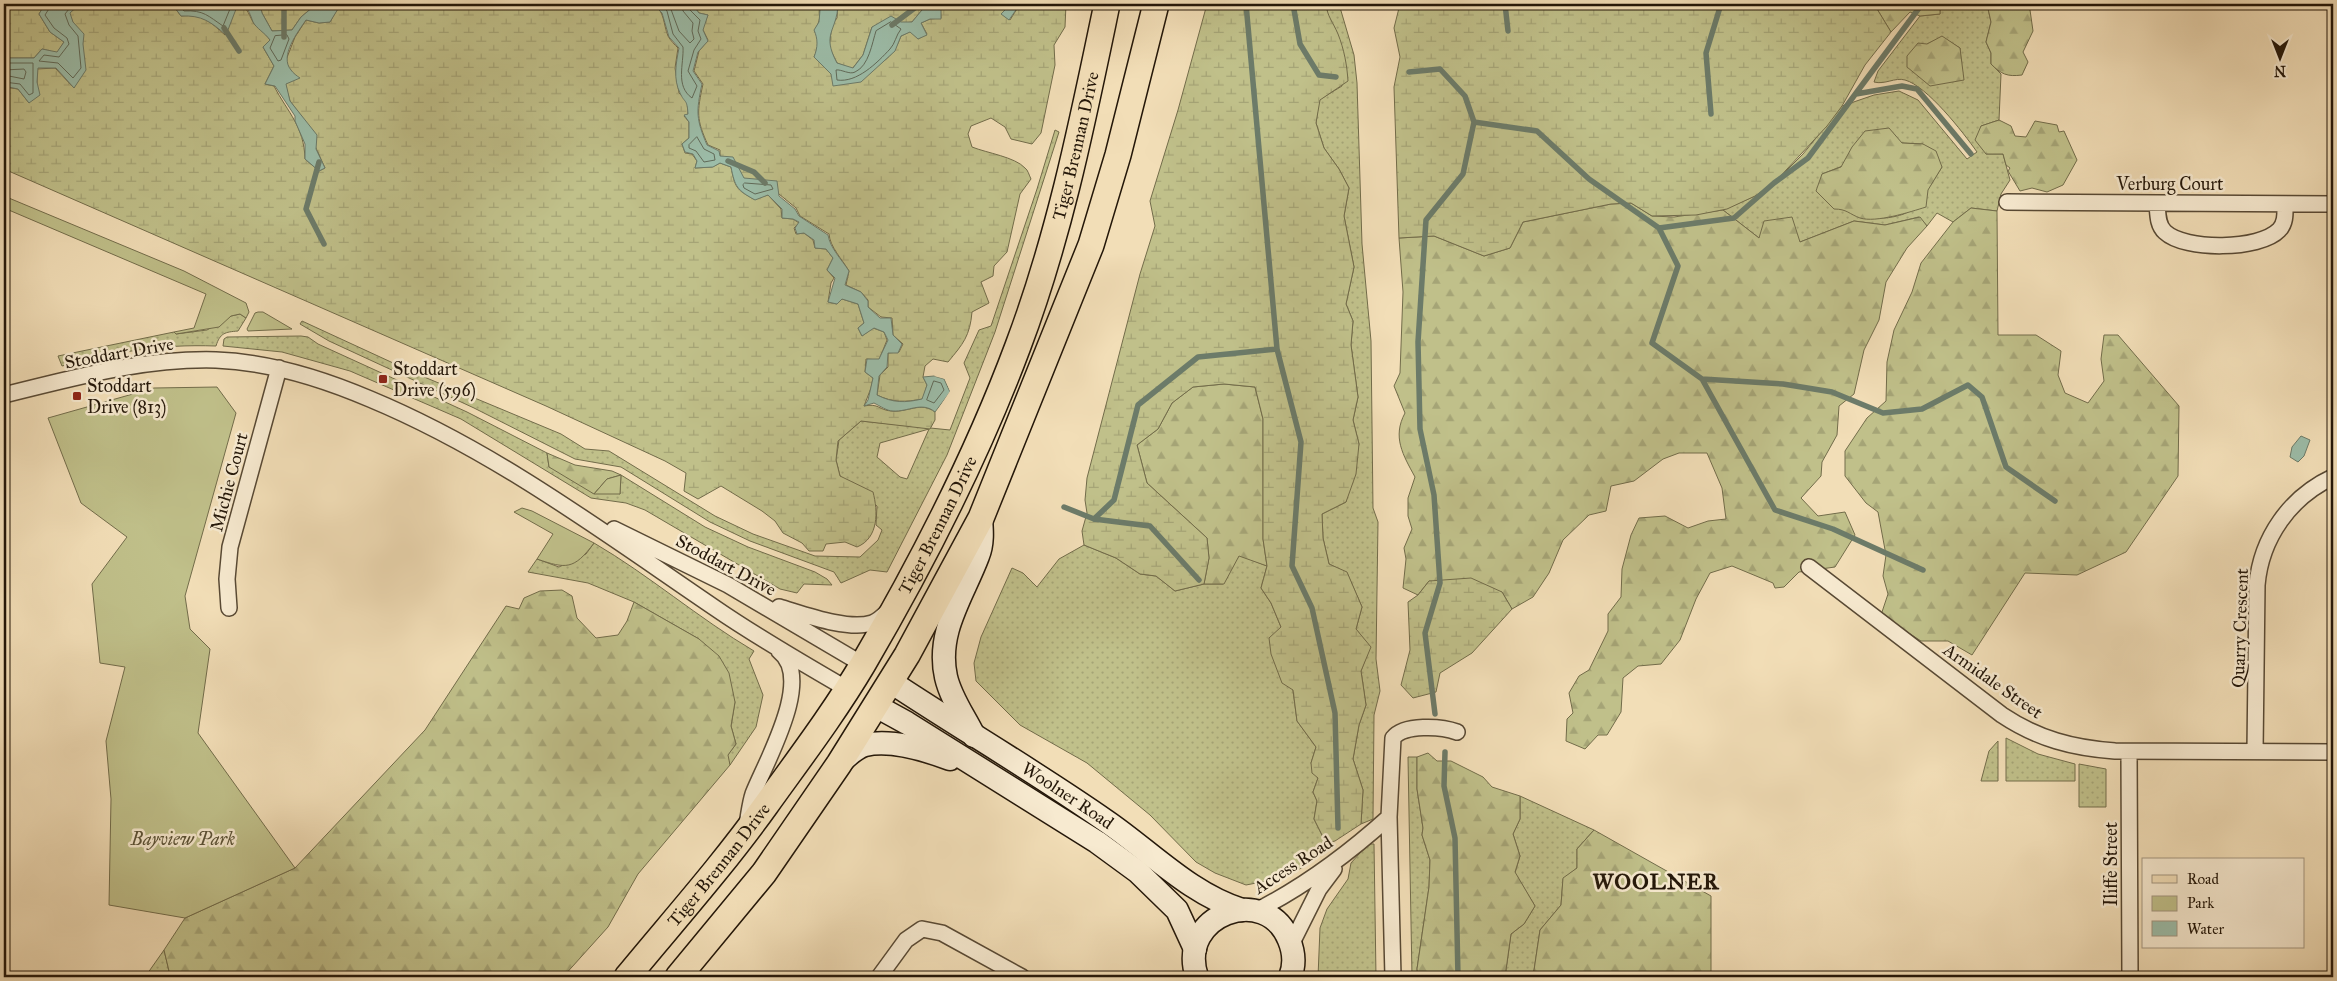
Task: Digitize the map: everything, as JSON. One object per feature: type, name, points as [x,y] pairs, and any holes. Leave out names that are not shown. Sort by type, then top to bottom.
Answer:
[{"type":"main road","name":"Tiger Brennan Drive","points":[[627,977],[746,832],[847,689],[900,595],[963,472],[1018,346],[1051,247],[1076,151],[1107,4]]},
{"type":"main road","name":"Tiger Brennan Drive","points":[[678,977],[764,873],[838,764],[891,682],[981,518],[1092,246],[1118,155],[1156,4]]},
{"type":"main road","points":[[975,737],[952,693],[946,677],[944,659],[947,629],[978,555],[982,535],[981,518]]},
{"type":"main road","points":[[862,664],[891,682]]},
{"type":"main road","name":"Woolner Road","points":[[891,682],[1105,820],[1200,890],[1218,901],[1276,922],[1286,932],[1292,965]]},
{"type":"main road","points":[[847,689],[876,706]]},
{"type":"main road","name":"Woolner Road","points":[[876,706],[1097,842],[1154,885],[1178,910],[1194,965]]},
{"type":"main road","points":[[838,764],[857,749],[875,745],[909,747],[973,764]]},
{"type":"main road","points":[[1194,965],[1202,932],[1213,921],[1226,913],[1249,911]]},
{"type":"street","name":"Verburg Court","points":[[2007,202],[2333,204]]},
{"type":"street","points":[[2157,203],[2158,219],[2165,232],[2182,241],[2210,244],[2242,244],[2273,235],[2283,224],[2285,204]]},
{"type":"street","name":"Stoddart Drive","points":[[4,395],[144,363],[218,360],[279,368],[341,386],[454,437],[568,506],[770,644],[847,689]]},
{"type":"street","name":"Michie Court","points":[[229,608],[227,579],[230,547],[279,368]]},
{"type":"street","name":"Quarry Crescent","points":[[2255,751],[2257,585],[2260,562],[2276,527],[2294,504],[2306,493],[2333,477]]},
{"type":"street","name":"Stoddart Drive","points":[[568,506],[754,599],[862,664]]},
{"type":"street","name":"Armidale Street","points":[[1809,567],[2015,724],[2041,737],[2062,744],[2096,750],[2129,752],[2333,752]]},
{"type":"street","points":[[754,599],[820,619],[865,625],[879,619],[900,595]]},
{"type":"street","points":[[746,832],[752,796],[781,732],[791,690],[788,661],[783,654],[770,644]]},
{"type":"street","points":[[1393,977],[1389,817],[1392,738],[1400,732],[1444,727],[1456,732]]},
{"type":"street","name":"Iliffe Street","points":[[2129,752],[2130,977]]},
{"type":"street","name":"Access Road","points":[[1249,911],[1303,885],[1350,851],[1389,817]]},
{"type":"street","name":"Access Road","points":[[1292,965],[1319,889],[1350,851]]},
{"type":"street","points":[[880,977],[906,940],[922,929],[942,933],[1022,977]]},
{"type":"green space","points":[[4,4],[50,4],[42,9],[39,14],[50,32],[64,42],[57,53],[42,49],[34,58],[6,58],[4,61]]},
{"type":"green space","points":[[80,4],[172,4],[181,16],[200,17],[225,35],[237,4],[242,4],[255,25],[270,40],[263,47],[274,66],[265,84],[274,86],[302,137],[305,159],[319,171],[325,168],[302,117],[290,101],[285,84],[291,81],[286,60],[295,37],[306,20],[319,23],[330,22],[340,4],[653,4],[660,10],[668,36],[678,48],[675,68],[679,93],[687,100],[688,115],[684,116],[689,122],[689,138],[682,144],[685,153],[692,154],[697,161],[695,168],[712,167],[720,163],[731,167],[735,184],[743,193],[754,199],[768,195],[781,209],[782,218],[793,219],[799,223],[794,228],[796,234],[804,233],[813,240],[815,248],[826,249],[833,258],[827,270],[834,278],[831,283],[828,302],[837,304],[842,299],[858,304],[864,323],[858,328],[862,336],[873,328],[884,332],[887,340],[879,360],[866,359],[865,372],[873,378],[864,406],[873,405],[897,411],[924,407],[935,412],[935,420],[930,429],[861,421],[838,441],[836,460],[840,476],[873,492],[876,515],[873,531],[869,537],[857,547],[845,542],[826,544],[823,551],[809,551],[802,543],[783,533],[775,521],[762,511],[721,486],[698,499],[684,491],[686,473],[665,461],[546,406],[4,169],[4,87],[18,89],[29,103],[37,83],[37,69],[55,68],[74,88],[73,23],[69,13]]},
{"type":"green space","points":[[260,4],[312,4],[313,7],[301,17],[292,30],[272,31],[262,13]]},
{"type":"green space","points":[[692,4],[817,4],[820,17],[815,30],[818,43],[814,57],[831,74],[874,66],[889,56],[896,48],[901,36],[911,31],[918,39],[927,34],[921,23],[930,19],[941,18],[940,5],[943,4],[1007,4],[1008,7],[1002,14],[1010,20],[1020,4],[1066,4],[1065,27],[1054,45],[1055,65],[1041,133],[1032,144],[1011,139],[1005,127],[991,118],[971,126],[968,134],[972,147],[1015,161],[1028,171],[1031,179],[1020,194],[1007,252],[994,266],[993,276],[981,282],[989,303],[972,312],[970,327],[965,339],[948,362],[933,359],[925,366],[923,377],[927,385],[923,399],[900,401],[877,395],[880,375],[888,367],[888,353],[899,352],[903,344],[893,335],[892,318],[881,317],[868,307],[868,300],[861,292],[846,285],[849,271],[834,248],[829,234],[800,216],[796,208],[768,185],[743,178],[734,162],[720,156],[720,150],[708,145],[701,128],[699,115],[703,84],[694,71],[699,51],[708,40],[702,28],[708,15],[699,13]]},
{"type":"green space","points":[[838,4],[927,4],[912,22],[872,27],[863,55],[852,69],[837,63],[829,47],[832,25],[837,18]]},
{"type":"green space","points":[[1207,4],[1326,4],[1344,51],[1347,69],[1348,81],[1320,100],[1316,123],[1324,148],[1339,169],[1349,188],[1344,216],[1354,267],[1346,304],[1353,321],[1351,345],[1358,397],[1353,420],[1359,444],[1356,474],[1346,502],[1322,514],[1323,538],[1329,564],[1347,572],[1362,607],[1356,629],[1371,647],[1361,671],[1366,705],[1359,725],[1353,759],[1363,790],[1361,824],[1335,841],[1326,843],[1314,819],[1317,801],[1313,792],[1318,778],[1312,773],[1311,763],[1316,747],[1297,721],[1293,690],[1282,683],[1271,654],[1269,638],[1281,627],[1271,603],[1261,588],[1267,566],[1263,539],[1263,419],[1255,387],[1224,384],[1193,387],[1172,403],[1158,429],[1137,445],[1147,483],[1207,538],[1209,558],[1204,584],[1175,591],[1156,576],[1140,574],[1116,558],[1084,545],[1082,531],[1087,513],[1085,500],[1087,478],[1140,274],[1155,226],[1150,201],[1178,110]]},
{"type":"green space","points":[[1326,4],[1339,4],[1354,55],[1357,83],[1362,244],[1371,341],[1373,508],[1378,522],[1376,659],[1380,691],[1374,715],[1373,819],[1361,824],[1363,790],[1353,759],[1359,725],[1366,705],[1361,671],[1370,647],[1356,629],[1362,607],[1347,573],[1329,564],[1323,538],[1322,514],[1346,502],[1359,444],[1353,420],[1358,397],[1351,345],[1353,321],[1346,304],[1354,267],[1344,216],[1349,188],[1339,169],[1324,148],[1316,123],[1319,100],[1342,86],[1337,33],[1327,14]]},
{"type":"green space","points":[[1400,4],[1874,4],[1891,32],[1865,65],[1842,106],[1827,126],[1774,183],[1755,196],[1727,209],[1696,215],[1652,216],[1631,203],[1611,204],[1523,222],[1510,248],[1484,256],[1434,236],[1399,238],[1394,87],[1400,57],[1394,28]]},
{"type":"green space","points":[[1874,4],[1940,4],[1940,14],[1920,16],[1910,12],[1891,32]]},
{"type":"green space","points":[[1940,4],[1987,4],[1991,22],[1986,42],[1991,53],[1991,64],[2001,74],[1999,120],[1981,126],[1986,154],[2003,154],[2010,180],[2001,194],[1997,211],[1971,208],[1953,222],[1937,213],[1927,226],[1919,217],[1885,225],[1854,221],[1800,242],[1759,238],[1723,210],[1755,196],[1774,183],[1803,154],[1842,106],[1874,95],[1899,91],[1918,100],[1967,159],[1977,152],[1934,100],[1914,84],[1901,79],[1882,83],[1874,82],[1878,71],[1920,16],[1940,14]],"holes":[[[1942,37],[1960,48],[1961,62],[1927,44]],[[1902,143],[1923,144],[1942,167],[1915,205],[1906,213],[1884,218],[1867,218],[1852,214],[1846,210],[1822,174]]]},
{"type":"green space","points":[[1987,4],[2025,4],[2025,8],[2030,10],[2033,31],[2023,52],[2028,62],[2022,75],[2012,76],[2005,74],[1991,64],[1991,53],[1986,42],[1991,22]]},
{"type":"green space","points":[[1942,36],[1960,48],[1964,80],[1930,86],[1907,67],[1907,56],[1918,43],[1927,44]]},
{"type":"green space","points":[[1999,120],[2011,126],[2015,136],[2026,137],[2035,121],[2057,125],[2059,132],[2064,131],[2077,160],[2063,185],[2047,192],[2032,188],[2020,191],[2008,171],[2010,168],[2006,165],[2003,154],[1986,154],[1975,140],[1981,126]]},
{"type":"green space","points":[[1889,128],[1902,143],[1923,144],[1936,151],[1942,167],[1928,190],[1926,207],[1875,219],[1860,218],[1845,211],[1834,209],[1816,191],[1822,174],[1841,167],[1852,147],[1865,131]]},
{"type":"green space","points":[[1055,130],[1059,132],[995,332],[947,455],[887,572],[870,570],[841,583],[834,572],[750,541],[710,522],[621,467],[575,459],[474,408],[329,341],[300,324],[302,321],[417,374],[561,434],[585,449],[609,451],[715,516],[753,534],[815,556],[860,557],[878,540],[882,530],[876,525],[877,506],[840,476],[836,460],[839,440],[861,421],[950,430],[970,378],[964,363],[979,330],[991,326]],"holes":[[[929,429],[907,479],[900,477],[877,457],[880,443]]]},
{"type":"green space","points":[[4,196],[184,271],[246,303],[249,312],[246,318],[240,314],[231,316],[219,327],[176,334],[174,332],[194,328],[206,294],[4,208]]},
{"type":"green space","points":[[1631,203],[1652,216],[1674,217],[1723,210],[1759,238],[1764,221],[1792,217],[1800,242],[1854,221],[1885,225],[1920,217],[1927,226],[1907,248],[1886,282],[1879,320],[1864,350],[1854,394],[1839,406],[1837,435],[1822,462],[1821,476],[1801,498],[1818,516],[1845,512],[1855,535],[1835,567],[1799,572],[1784,587],[1775,588],[1773,583],[1732,566],[1710,573],[1696,599],[1680,640],[1661,664],[1638,666],[1623,678],[1621,712],[1607,735],[1598,735],[1585,749],[1566,741],[1567,719],[1573,713],[1569,693],[1579,676],[1589,670],[1608,631],[1608,614],[1621,597],[1622,569],[1631,535],[1639,518],[1665,516],[1688,528],[1708,521],[1726,519],[1722,488],[1707,453],[1679,453],[1663,459],[1634,481],[1611,486],[1606,511],[1589,515],[1563,540],[1549,573],[1533,597],[1512,609],[1502,592],[1429,581],[1418,595],[1403,588],[1406,559],[1404,548],[1412,529],[1408,516],[1408,498],[1415,477],[1403,453],[1399,438],[1399,430],[1405,413],[1394,386],[1400,373],[1403,292],[1399,238],[1434,236],[1484,256],[1510,248],[1523,222],[1611,204]]},
{"type":"green space","points":[[1971,208],[1997,211],[1998,335],[2036,335],[2061,351],[2058,375],[2065,393],[2088,403],[2104,381],[2101,359],[2104,335],[2118,335],[2179,406],[2178,476],[2126,552],[2077,575],[2025,573],[1972,655],[1948,641],[1921,641],[1881,615],[1888,594],[1883,576],[1886,555],[1878,512],[1866,503],[1845,476],[1845,451],[1867,418],[1886,401],[1887,362],[1894,330],[1912,292],[1921,263],[1953,222]]},
{"type":"green space","points":[[263,312],[292,329],[248,331],[247,329],[255,313]]},
{"type":"green space","points":[[240,314],[246,318],[238,331],[224,334],[219,338],[216,346],[175,346],[138,350],[62,366],[58,356],[174,332],[176,334],[207,330],[231,316]]},
{"type":"green space","points":[[227,337],[308,337],[318,344],[467,412],[547,453],[549,467],[620,494],[621,475],[705,527],[748,547],[815,572],[827,579],[832,585],[804,584],[797,593],[780,589],[645,510],[626,503],[591,498],[461,419],[350,371],[282,352],[223,346],[224,339]]},
{"type":"green space","points":[[1224,384],[1255,387],[1263,419],[1263,539],[1267,566],[1239,556],[1224,584],[1204,584],[1209,558],[1207,538],[1147,483],[1137,445],[1158,429],[1172,403],[1193,387]]},
{"type":"green space","name":"Bayview Park","points":[[217,387],[236,413],[185,596],[190,629],[210,649],[198,733],[295,868],[185,918],[109,905],[111,799],[106,741],[125,667],[100,663],[92,584],[127,537],[81,503],[48,418],[154,388]]},
{"type":"green space","points":[[547,453],[575,465],[612,471],[621,475],[607,479],[594,494],[549,467]]},
{"type":"green space","points":[[621,475],[620,494],[594,494],[607,479]]},
{"type":"green space","points":[[522,508],[532,511],[594,543],[581,558],[569,565],[555,565],[537,559],[553,534],[514,512]]},
{"type":"green space","points":[[594,543],[754,651],[749,659],[763,695],[756,727],[730,765],[727,756],[736,744],[731,726],[735,702],[699,639],[634,602],[588,583],[528,572],[537,559],[559,567],[586,554]]},
{"type":"green space","points":[[1084,545],[1116,558],[1140,574],[1156,576],[1175,591],[1204,584],[1223,584],[1239,555],[1267,566],[1261,588],[1271,603],[1281,627],[1297,721],[1316,747],[1311,763],[1318,778],[1313,792],[1317,801],[1314,819],[1326,843],[1304,867],[1277,879],[1246,885],[1215,873],[1196,862],[1150,815],[1087,763],[1020,725],[976,681],[974,663],[981,637],[1012,568],[1023,573],[1037,587],[1059,559]]},
{"type":"green space","points":[[1471,578],[1502,592],[1512,609],[1472,653],[1440,673],[1436,692],[1413,698],[1401,685],[1410,650],[1408,602],[1418,595],[1429,581]]},
{"type":"green space","points":[[562,590],[572,596],[577,618],[596,638],[618,635],[627,621],[634,602],[699,639],[719,656],[729,673],[735,702],[731,726],[736,744],[728,755],[730,765],[638,874],[608,927],[563,977],[165,977],[169,971],[164,950],[185,918],[295,868],[425,730],[506,606],[519,609],[524,598],[540,591]]},
{"type":"green space","points":[[2006,738],[2038,754],[2075,764],[2075,781],[2006,781]]},
{"type":"green space","points":[[1998,741],[1998,781],[1981,781],[1989,751]]},
{"type":"green space","points":[[1428,753],[1437,761],[1451,761],[1483,777],[1492,787],[1520,796],[1520,819],[1513,834],[1520,856],[1515,872],[1535,906],[1524,924],[1511,934],[1505,977],[1418,977],[1417,969],[1429,887],[1430,860],[1422,835],[1423,828],[1417,789],[1417,757]]},
{"type":"green space","points":[[1408,757],[1417,757],[1417,789],[1423,828],[1422,835],[1430,860],[1429,887],[1417,969],[1418,977],[1412,977]]},
{"type":"green space","points":[[2079,764],[2106,769],[2106,807],[2079,807]]},
{"type":"green space","points":[[1520,796],[1594,830],[1577,849],[1577,868],[1563,879],[1561,905],[1540,930],[1533,977],[1505,977],[1511,934],[1524,924],[1535,906],[1515,873],[1520,856],[1513,834],[1520,819]]},
{"type":"green space","points":[[1594,830],[1711,896],[1711,977],[1533,977],[1540,930],[1561,905],[1563,878],[1577,868],[1577,849]]},
{"type":"green space","points":[[1368,844],[1374,844],[1376,977],[1318,977],[1320,928],[1327,909],[1348,879],[1351,863]]},
{"type":"green space","points":[[164,950],[169,971],[165,977],[145,977]]},
{"type":"water","points":[[50,4],[80,4],[70,13],[73,22],[84,34],[83,44],[86,70],[74,88],[56,68],[38,68],[37,82],[40,95],[29,103],[18,89],[4,86],[4,61],[5,58],[34,58],[42,49],[57,52],[64,42],[50,32],[39,14],[42,9]]},
{"type":"water","points":[[172,4],[238,4],[226,35],[206,20],[181,16]]},
{"type":"water","points":[[243,4],[260,4],[262,13],[272,31],[292,30],[301,17],[313,7],[312,4],[341,4],[330,22],[319,23],[306,20],[291,44],[287,58],[291,70],[300,78],[286,84],[290,101],[317,135],[316,149],[325,168],[319,171],[305,159],[305,144],[295,121],[295,116],[275,86],[265,84],[274,66],[263,47],[270,40],[254,24]]},
{"type":"water","points":[[653,4],[692,4],[699,13],[708,15],[703,30],[708,41],[698,52],[693,71],[702,84],[698,115],[707,145],[719,151],[720,156],[733,157],[744,178],[777,181],[779,196],[795,209],[799,216],[828,235],[834,249],[849,271],[845,285],[861,292],[868,301],[868,307],[880,318],[891,318],[893,335],[902,344],[898,353],[888,353],[887,367],[879,376],[877,395],[888,400],[899,401],[922,399],[927,385],[923,377],[934,376],[944,379],[950,392],[935,412],[925,407],[891,411],[874,403],[864,406],[868,400],[873,378],[865,372],[867,359],[879,359],[888,340],[884,332],[874,328],[862,336],[858,328],[864,323],[858,304],[842,299],[837,304],[828,302],[835,278],[827,270],[833,258],[826,249],[815,248],[814,240],[804,233],[797,234],[795,228],[799,222],[793,219],[782,218],[782,209],[768,195],[755,200],[744,193],[736,184],[731,167],[720,163],[713,167],[695,168],[697,161],[693,154],[685,152],[682,144],[689,138],[689,122],[684,115],[688,114],[686,103],[676,82],[679,48],[669,37],[662,13]]},
{"type":"water","points":[[816,4],[838,4],[830,45],[837,63],[853,68],[863,55],[872,27],[891,16],[901,22],[912,22],[927,4],[945,4],[941,5],[941,19],[930,19],[921,23],[927,35],[918,39],[910,32],[901,36],[895,51],[861,82],[833,86],[831,74],[814,57],[817,43],[814,30],[819,22],[820,10]]},
{"type":"water","points":[[1006,4],[1020,4],[1009,20],[1001,14],[1008,7]]},
{"type":"water","points":[[2301,436],[2310,440],[2304,456],[2298,462],[2290,457],[2292,447]]},
{"type":"pier","points":[[937,374],[946,377],[953,392],[935,414],[950,391],[945,379],[934,376]]},
{"type":"waterway","points":[[284,4],[284,37]]},
{"type":"waterway","points":[[892,25],[920,4]]},
{"type":"waterway","points":[[1246,4],[1277,349],[1301,442],[1292,566],[1312,608],[1335,713],[1338,828]]},
{"type":"waterway","points":[[1293,4],[1300,44],[1319,75],[1336,77]]},
{"type":"waterway","points":[[1505,4],[1508,31]]},
{"type":"waterway","points":[[1711,114],[1706,53],[1721,4]]},
{"type":"waterway","points":[[1409,72],[1440,69],[1465,96],[1474,122],[1537,131],[1589,179],[1659,228],[1734,218],[1774,183],[1808,158],[1922,4]]},
{"type":"waterway","points":[[224,28],[239,51]]},
{"type":"waterway","points":[[1856,94],[1902,86],[1917,89],[1971,154]]},
{"type":"waterway","points":[[1435,714],[1425,633],[1440,583],[1434,495],[1420,429],[1418,342],[1423,265],[1426,220],[1463,174],[1474,122]]},
{"type":"waterway","points":[[728,161],[754,172],[765,183]]},
{"type":"waterway","points":[[319,162],[306,209],[324,244]]},
{"type":"waterway","points":[[1659,228],[1678,266],[1652,343],[1702,379],[1775,510],[1833,529],[1923,570]]},
{"type":"waterway","points":[[1094,519],[1114,500],[1138,405],[1198,357],[1277,349]]},
{"type":"waterway","points":[[1702,379],[1783,384],[1832,392],[1883,413],[1922,409],[1968,385],[1982,397],[2006,467],[2055,501]]},
{"type":"waterway","points":[[1064,507],[1094,519],[1150,526],[1199,580]]},
{"type":"waterway","points":[[1445,752],[1444,786],[1455,838],[1458,977]]},
{"type":"place","name":"Stoddart Drive (596)","points":[[383,379]]},
{"type":"place","name":"Stoddart Drive (813)","points":[[77,396]]},
{"type":"district","name":"WOOLNER","points":[[1656,881]]}]
